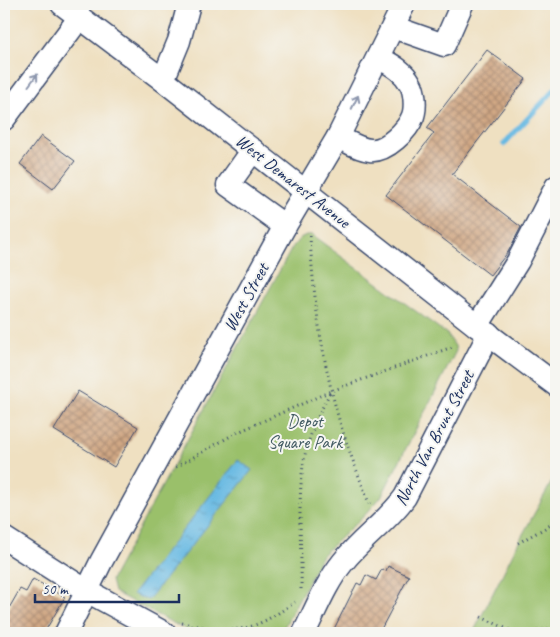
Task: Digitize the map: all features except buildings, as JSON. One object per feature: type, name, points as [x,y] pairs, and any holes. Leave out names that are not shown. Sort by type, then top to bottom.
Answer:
[{"type":"street","name":"West Demarest Avenue","points":[[62,4],[163,80],[556,385]]},
{"type":"street","points":[[163,80],[179,41],[189,4]]},
{"type":"street","name":"West Street","points":[[66,633],[111,545],[285,226],[338,137],[404,4]]},
{"type":"street","points":[[393,27],[444,45],[462,4]]},
{"type":"street","points":[[4,119],[80,17]]},
{"type":"street","points":[[338,137],[371,150],[384,148],[396,139],[413,117],[415,102],[411,84],[400,70],[378,57]]},
{"type":"street","points":[[253,150],[228,185],[285,226]]},
{"type":"street","name":"North Van Brunt Street","points":[[304,633],[330,582],[344,561],[389,516],[405,497],[483,330],[556,187]]},
{"type":"street","points":[[4,538],[87,591],[173,628]]},
{"type":"path","points":[[310,236],[312,277],[332,391],[350,453],[371,509]]},
{"type":"path","points":[[172,470],[236,434],[332,391],[455,346]]},
{"type":"path","points":[[301,594],[300,495],[303,466],[318,415],[332,391]]},
{"type":"path","points":[[518,543],[556,522]]},
{"type":"path","points":[[173,628],[237,630],[258,625],[270,619],[298,599]]},
{"type":"path","points":[[481,617],[516,633]]},
{"type":"path","points":[[528,633],[556,627]]},
{"type":"green space","name":"Depot Square Park","points":[[312,235],[447,334],[456,351],[381,497],[365,515],[322,555],[281,633],[192,633],[114,592],[111,580],[292,248],[300,238]]},
{"type":"green space","points":[[556,474],[556,633],[473,633],[518,543]]},
{"type":"water","points":[[238,460],[252,470],[148,600],[133,594]]},
{"type":"waterway","points":[[504,144],[556,88]]}]
